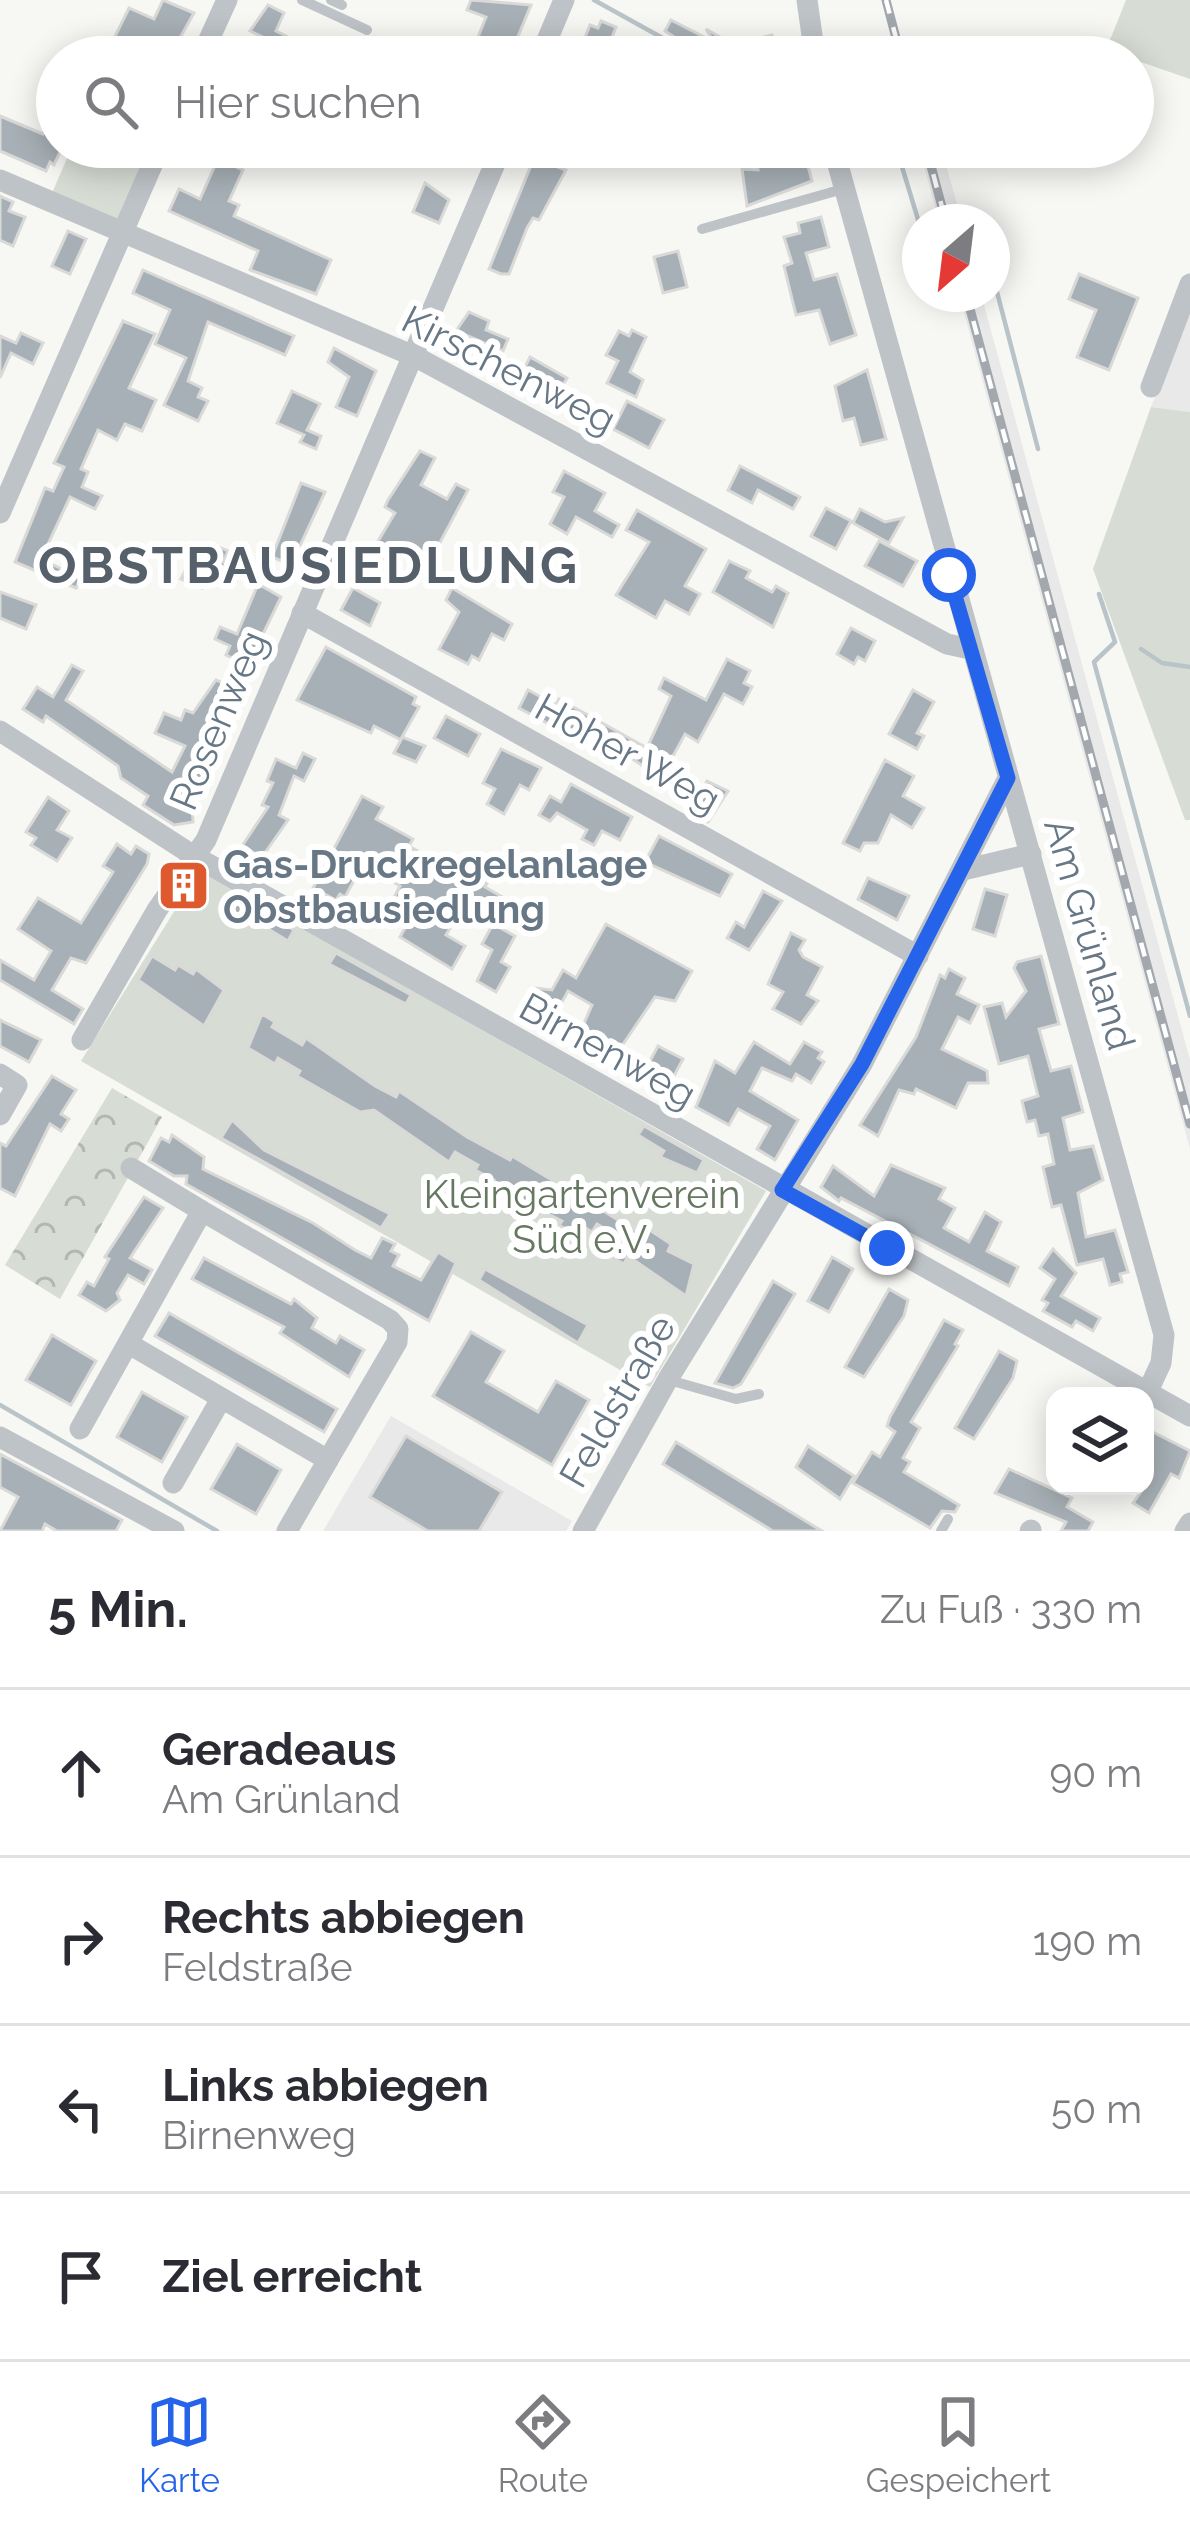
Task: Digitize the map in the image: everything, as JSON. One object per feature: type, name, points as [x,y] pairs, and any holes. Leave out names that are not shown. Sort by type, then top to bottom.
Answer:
[{"type":"street","points":[[211,36],[227,0]]},
{"type":"street","points":[[549,36],[564,0]]},
{"type":"street","points":[[807,0],[812,36]]},
{"type":"street","points":[[0,513],[150,168]]},
{"type":"street","name":"Rosenweg","points":[[82,1040],[194,856],[416,357],[493,168]]},
{"type":"street","name":"Am Grünland","points":[[838,168],[1164,1335],[1161,1363],[1150,1387]]},
{"type":"street","name":"Kirschenweg","points":[[0,180],[416,357],[946,644],[970,649]]},
{"type":"street","points":[[1151,387],[1190,284]]},
{"type":"street","name":"Hoher Weg","points":[[302,613],[918,956]]},
{"type":"street","name":"Birnenweg","points":[[0,731],[194,856],[782,1190],[883,1256],[1135,1387]]},
{"type":"street","name":"Feldstraße","points":[[584,1531],[668,1379],[862,1064],[1008,778]]},
{"type":"street","points":[[963,869],[1031,854]]},
{"type":"street","points":[[0,1074],[17,1084],[0,1114]]},
{"type":"street","points":[[131,1168],[398,1330],[397,1342],[287,1531]]},
{"type":"street","points":[[80,1430],[202,1211]]},
{"type":"street","points":[[129,1343],[328,1460]]},
{"type":"street","name":"Birnenweg","points":[[1154,1397],[1190,1416]]},
{"type":"street","points":[[172,1483],[220,1399]]},
{"type":"street","points":[[0,1437],[174,1531]]},
{"type":"street","points":[[1185,1531],[1190,1523]]},
{"type":"lane","points":[[302,0],[367,30]]},
{"type":"lane","points":[[702,229],[843,189]]},
{"type":"lane","points":[[668,1379],[736,1399],[759,1394]]},
{"type":"shaded area","points":[[925,168],[947,168],[957,204],[934,204]]},
{"type":"shaded area","points":[[1190,306],[1190,412],[1151,407]]},
{"type":"shaded area","points":[[964,312],[986,312],[1190,1060],[1190,1149]]},
{"type":"shaded area","points":[[391,1416],[572,1521],[566,1531],[323,1531]]},
{"type":"green space","points":[[1126,0],[1190,0],[1190,79],[1154,67],[1154,36],[1112,36]]},
{"type":"green space","points":[[63,168],[144,168],[122,222],[52,193]]},
{"type":"green space","points":[[1151,407],[1190,412],[1190,820],[1185,820],[1093,569]]},
{"type":"green space","name":"Kleingartenverein Süd e.V.","points":[[200,870],[766,1191],[650,1387],[81,1061]]},
{"type":"green space","points":[[112,1088],[162,1117],[60,1299],[5,1265]]},
{"type":"building","points":[[163,0],[194,13],[181,36],[115,36],[129,8],[154,19]]},
{"type":"building","points":[[471,0],[531,5],[518,36],[478,36],[486,17],[467,10]]},
{"type":"building","points":[[268,5],[284,13],[276,31],[286,36],[250,31]]},
{"type":"building","points":[[671,20],[702,36],[673,36],[665,31]]},
{"type":"building","points":[[601,21],[616,27],[612,36],[586,36],[590,25],[598,28]]},
{"type":"building","points":[[0,116],[36,131],[36,167],[0,151]]},
{"type":"building","points":[[214,168],[243,170],[229,201],[239,205],[234,216],[331,260],[316,294],[250,270],[258,251],[169,211],[179,189],[200,199]]},
{"type":"building","points":[[530,168],[566,170],[539,220],[533,218],[527,228],[509,274],[489,269]]},
{"type":"building","points":[[809,168],[812,181],[747,206],[742,169]]},
{"type":"building","points":[[425,183],[449,200],[439,223],[413,212]]},
{"type":"building","points":[[0,196],[13,202],[9,211],[25,217],[13,246],[0,240]]},
{"type":"building","points":[[821,217],[829,247],[806,253],[814,280],[837,274],[856,335],[830,344],[819,310],[796,315],[784,266],[792,263],[784,237],[800,233],[798,223]]},
{"type":"building","points":[[68,231],[86,239],[70,274],[52,266]]},
{"type":"building","points":[[678,251],[687,287],[663,293],[654,257]]},
{"type":"building","points":[[143,270],[294,336],[285,355],[208,322],[188,381],[202,388],[198,397],[208,401],[198,421],[164,405],[186,358],[155,344],[170,310],[133,293]]},
{"type":"building","points":[[1079,274],[1138,298],[1109,370],[1077,357],[1096,310],[1069,299]]},
{"type":"building","points":[[469,312],[489,321],[486,330],[508,339],[503,351],[456,331]]},
{"type":"building","points":[[123,321],[155,334],[129,388],[156,400],[142,431],[125,424],[117,440],[98,430],[81,469],[88,472],[82,487],[102,496],[95,509],[70,497],[41,559],[81,578],[76,588],[15,562],[45,488],[53,491],[64,467],[54,463]]},
{"type":"building","points":[[632,330],[646,337],[630,372],[643,380],[636,397],[607,383],[618,361],[606,355],[619,331],[629,336]]},
{"type":"building","points":[[21,333],[43,343],[33,364],[11,353],[0,378],[0,336],[16,343]]},
{"type":"building","points":[[334,348],[376,371],[357,416],[336,407],[349,377],[328,362]]},
{"type":"building","points":[[530,357],[567,378],[557,396],[523,371]]},
{"type":"building","points":[[867,370],[886,439],[861,445],[854,418],[843,421],[835,386]]},
{"type":"building","points":[[292,391],[320,404],[307,430],[321,436],[316,449],[300,442],[304,435],[277,423]]},
{"type":"building","points":[[627,401],[664,420],[649,448],[613,429]]},
{"type":"building","points":[[420,451],[435,458],[421,485],[447,499],[456,484],[468,490],[436,550],[426,544],[421,554],[401,545],[385,572],[366,561],[395,513],[385,507],[388,500]]},
{"type":"building","points":[[740,466],[800,497],[793,509],[758,490],[752,503],[728,490]]},
{"type":"building","points":[[564,471],[605,493],[595,511],[619,525],[612,537],[576,517],[567,534],[550,524],[564,497],[553,492]]},
{"type":"building","points":[[301,483],[325,492],[291,565],[272,557]]},
{"type":"building","points":[[826,508],[851,521],[836,549],[811,536]]},
{"type":"building","points":[[860,509],[885,522],[903,518],[889,543],[853,523]]},
{"type":"building","points":[[637,510],[706,549],[685,586],[700,594],[689,614],[665,601],[656,618],[616,595],[649,542],[626,530]]},
{"type":"building","points":[[879,541],[917,561],[903,586],[865,566]]},
{"type":"building","points":[[212,544],[228,551],[223,562],[241,570],[236,582],[210,571],[202,588],[181,579],[191,558],[203,563]]},
{"type":"building","points":[[729,561],[750,571],[746,578],[772,592],[776,586],[788,593],[773,627],[713,592]]},
{"type":"building","points":[[258,584],[281,597],[248,665],[226,655],[230,646],[215,639],[220,627],[237,634]]},
{"type":"building","points":[[353,588],[380,603],[370,626],[341,610]]},
{"type":"building","points":[[452,588],[512,624],[504,640],[492,634],[479,660],[472,656],[468,664],[439,649],[459,612],[446,600]]},
{"type":"building","points":[[0,592],[36,605],[26,629],[0,618]]},
{"type":"building","points":[[851,628],[875,641],[865,661],[858,657],[854,664],[837,654]]},
{"type":"building","points":[[326,647],[416,697],[413,704],[419,707],[402,737],[425,746],[416,762],[394,753],[401,740],[374,726],[371,733],[297,700]]},
{"type":"building","points":[[727,659],[750,671],[744,683],[752,687],[743,704],[724,694],[698,742],[685,734],[661,778],[616,748],[611,757],[519,708],[528,690],[556,705],[559,699],[647,748],[671,696],[659,689],[664,678],[706,700]]},
{"type":"building","points":[[72,665],[83,671],[66,700],[172,772],[185,746],[155,733],[164,713],[181,720],[185,710],[193,713],[216,680],[238,690],[217,738],[208,735],[199,758],[210,762],[192,805],[193,822],[174,825],[143,805],[148,796],[121,778],[118,766],[46,716],[43,722],[23,709],[37,687],[53,697]]},
{"type":"building","points":[[913,690],[934,702],[917,733],[924,736],[917,749],[889,734]]},
{"type":"building","points":[[446,716],[480,734],[468,756],[434,738]]},
{"type":"building","points":[[501,749],[541,768],[529,790],[520,785],[504,814],[487,804],[495,789],[483,783]]},
{"type":"building","points":[[303,753],[315,759],[304,781],[294,776],[279,815],[288,820],[262,857],[242,846],[268,807],[262,805],[273,783],[267,781],[276,759],[296,768]]},
{"type":"building","points":[[885,760],[914,776],[903,796],[924,808],[912,828],[891,815],[878,843],[864,843],[860,851],[843,843]]},
{"type":"building","points":[[707,781],[728,791],[708,822],[697,816],[701,807],[695,804]]},
{"type":"building","points":[[571,784],[632,817],[620,840],[602,831],[594,845],[582,839],[587,830],[557,813],[550,821],[539,815],[550,796],[561,802]]},
{"type":"building","points":[[362,796],[383,807],[376,819],[413,839],[409,846],[416,850],[357,875],[345,897],[340,894],[336,900],[313,888]]},
{"type":"building","points":[[48,797],[69,811],[57,830],[72,838],[57,861],[31,845],[36,838],[26,832]]},
{"type":"building","points":[[659,836],[732,874],[720,896],[645,862]]},
{"type":"building","points":[[117,844],[131,854],[136,846],[149,854],[147,864],[86,963],[71,958],[52,990],[83,1009],[74,1024],[0,980],[0,960],[34,980],[51,951],[18,929],[38,898],[81,923],[113,872],[103,866]]},
{"type":"building","points":[[406,854],[463,884],[479,856],[497,866],[485,887],[506,899],[492,925],[461,909],[446,935],[465,946],[452,969],[400,937],[409,921],[388,909],[400,886],[392,881]]},
{"type":"building","points":[[868,878],[909,896],[897,920],[858,899]]},
{"type":"building","points":[[985,889],[1007,895],[995,936],[973,929]]},
{"type":"building","points":[[763,891],[782,901],[749,950],[727,938],[736,922],[744,927]]},
{"type":"building","points":[[238,898],[294,930],[288,941],[244,914],[236,928],[225,921]]},
{"type":"building","points":[[493,924],[515,936],[501,962],[510,967],[496,992],[477,981],[492,950],[482,944]]},
{"type":"building","points":[[606,924],[692,971],[675,1001],[655,997],[613,1059],[579,1035],[592,1005],[568,991],[550,1024],[524,1009],[536,988],[552,990],[563,970],[576,978]]},
{"type":"building","points":[[791,933],[805,940],[799,950],[803,957],[822,967],[807,995],[818,1001],[801,1024],[773,1009],[783,992],[768,984]]},
{"type":"building","points":[[336,953],[411,995],[406,1004],[329,964]]},
{"type":"building","points":[[152,956],[175,970],[178,965],[193,974],[196,969],[224,990],[204,1026],[138,980]]},
{"type":"building","points":[[1041,956],[1059,1024],[1039,1029],[1051,1071],[1071,1066],[1083,1112],[1063,1118],[1070,1150],[1093,1146],[1103,1180],[1078,1193],[1086,1237],[1115,1230],[1128,1272],[1120,1274],[1122,1282],[1110,1285],[1103,1259],[1077,1265],[1061,1205],[1052,1207],[1043,1167],[1054,1164],[1048,1134],[1039,1136],[1035,1120],[1027,1122],[1022,1101],[1038,1096],[1028,1056],[999,1064],[984,1007],[1002,1003],[1006,1017],[1026,991],[1014,968],[1017,962]]},
{"type":"building","points":[[949,969],[965,978],[957,994],[979,1005],[970,1023],[958,1017],[942,1049],[987,1071],[988,1083],[968,1083],[956,1108],[916,1089],[914,1094],[899,1090],[878,1136],[860,1125],[916,1037],[940,975],[945,978]]},
{"type":"building","points":[[262,1014],[275,1022],[272,1027],[302,1045],[306,1038],[375,1086],[396,1097],[399,1091],[467,1137],[510,1160],[512,1156],[638,1232],[642,1225],[671,1244],[668,1251],[694,1264],[686,1296],[628,1256],[624,1264],[613,1258],[623,1239],[597,1224],[592,1232],[576,1222],[570,1232],[559,1225],[562,1221],[490,1185],[494,1180],[475,1170],[478,1165],[455,1152],[449,1162],[374,1110],[360,1112],[297,1076],[300,1071],[278,1058],[275,1064],[248,1048]]},
{"type":"building","points":[[0,1020],[41,1040],[29,1062],[0,1046]]},
{"type":"building","points":[[754,1042],[790,1064],[804,1042],[822,1052],[818,1058],[824,1062],[811,1083],[796,1074],[792,1081],[762,1068],[750,1091],[798,1120],[775,1160],[757,1149],[770,1126],[738,1109],[729,1125],[696,1107],[715,1061],[735,1073]]},
{"type":"building","points":[[658,1046],[683,1059],[667,1089],[642,1076]]},
{"type":"building","points":[[52,1076],[76,1090],[61,1114],[69,1119],[61,1131],[50,1124],[15,1196],[0,1188],[0,1143],[6,1146]]},
{"type":"building","points":[[232,1120],[264,1150],[390,1214],[381,1228],[221,1138]]},
{"type":"building","points":[[644,1126],[704,1160],[697,1173],[660,1157],[664,1151],[638,1135]]},
{"type":"building","points":[[172,1135],[204,1157],[203,1169],[313,1223],[371,1258],[382,1238],[395,1244],[391,1251],[399,1255],[393,1266],[421,1280],[438,1252],[456,1263],[429,1321],[186,1184],[187,1176],[174,1176],[149,1161],[161,1138],[169,1142]]},
{"type":"building","points":[[891,1165],[945,1188],[939,1199],[955,1208],[944,1228],[969,1242],[985,1212],[1001,1222],[987,1251],[1018,1267],[1009,1286],[839,1201],[821,1187],[833,1166],[874,1196]]},
{"type":"building","points":[[144,1197],[163,1208],[130,1258],[152,1270],[144,1284],[128,1275],[117,1293],[120,1300],[106,1311],[79,1295],[87,1282],[94,1286],[109,1259],[105,1257]]},
{"type":"building","points":[[1053,1249],[1076,1273],[1061,1296],[1100,1318],[1093,1331],[1076,1321],[1072,1327],[1043,1311],[1048,1303],[1042,1300],[1055,1279],[1040,1268]]},
{"type":"building","points":[[832,1257],[853,1269],[829,1312],[808,1301]]},
{"type":"building","points":[[204,1258],[291,1304],[294,1299],[317,1318],[312,1328],[336,1343],[340,1336],[364,1350],[349,1377],[280,1333],[284,1327],[192,1279]]},
{"type":"building","points":[[485,1269],[588,1325],[578,1343],[479,1280]]},
{"type":"building","points":[[773,1281],[795,1294],[741,1384],[733,1388],[715,1383]]},
{"type":"building","points":[[889,1289],[908,1300],[904,1316],[864,1377],[845,1367]]},
{"type":"building","points":[[169,1313],[337,1409],[324,1432],[155,1336]]},
{"type":"building","points":[[944,1320],[963,1330],[911,1422],[920,1428],[903,1458],[910,1462],[904,1472],[959,1505],[955,1512],[942,1511],[930,1528],[853,1483],[872,1452],[880,1457],[895,1432],[887,1426],[890,1417]]},
{"type":"building","points":[[471,1332],[504,1351],[486,1382],[538,1412],[556,1381],[589,1400],[552,1465],[433,1396]]},
{"type":"building","points":[[52,1335],[96,1361],[71,1405],[26,1380]]},
{"type":"building","points":[[999,1351],[1017,1361],[1013,1378],[974,1439],[955,1428]]},
{"type":"building","points":[[142,1392],[187,1417],[162,1462],[117,1437]]},
{"type":"building","points":[[1154,1433],[1190,1451],[1179,1478],[1171,1474],[1149,1513],[1133,1503],[1139,1495],[1154,1495]]},
{"type":"building","points":[[406,1436],[502,1492],[479,1531],[428,1531],[370,1497]]},
{"type":"building","points":[[676,1442],[822,1531],[773,1531],[663,1464]]},
{"type":"building","points":[[237,1444],[281,1470],[256,1514],[211,1489]]},
{"type":"building","points":[[808,1446],[854,1476],[840,1499],[796,1467]]},
{"type":"building","points":[[0,1454],[122,1520],[116,1531],[57,1531],[45,1524],[42,1531],[0,1531],[18,1497],[0,1487]]},
{"type":"building","points":[[1009,1469],[1046,1486],[1046,1495],[1072,1498],[1067,1507],[1093,1522],[1088,1531],[1061,1531],[1066,1522],[995,1493]]},
{"type":"waterway","points":[[594,0],[659,36]]},
{"type":"waterway","points":[[902,168],[913,204]]},
{"type":"waterway","points":[[1002,312],[1038,449]]},
{"type":"waterway","points":[[1099,594],[1115,642],[1094,662],[1190,1016]]},
{"type":"waterway","points":[[1141,649],[1162,663],[1190,667]]},
{"type":"waterway","points":[[0,1405],[217,1531]]},
{"type":"railway","points":[[886,0],[895,36]]},
{"type":"railway","points":[[932,168],[941,204]]},
{"type":"railway","points":[[971,312],[1190,1124]]},
{"type":"place","name":"Gas-Druckregelanlage Obstbausiedlung","points":[[184,886]]},
{"type":"district","name":"OBSTBAUSIEDLUNG","points":[[309,565]]},
{"type":"route","points":[[887,1248],[782,1190],[862,1064],[1008,778],[949,575]]}]
